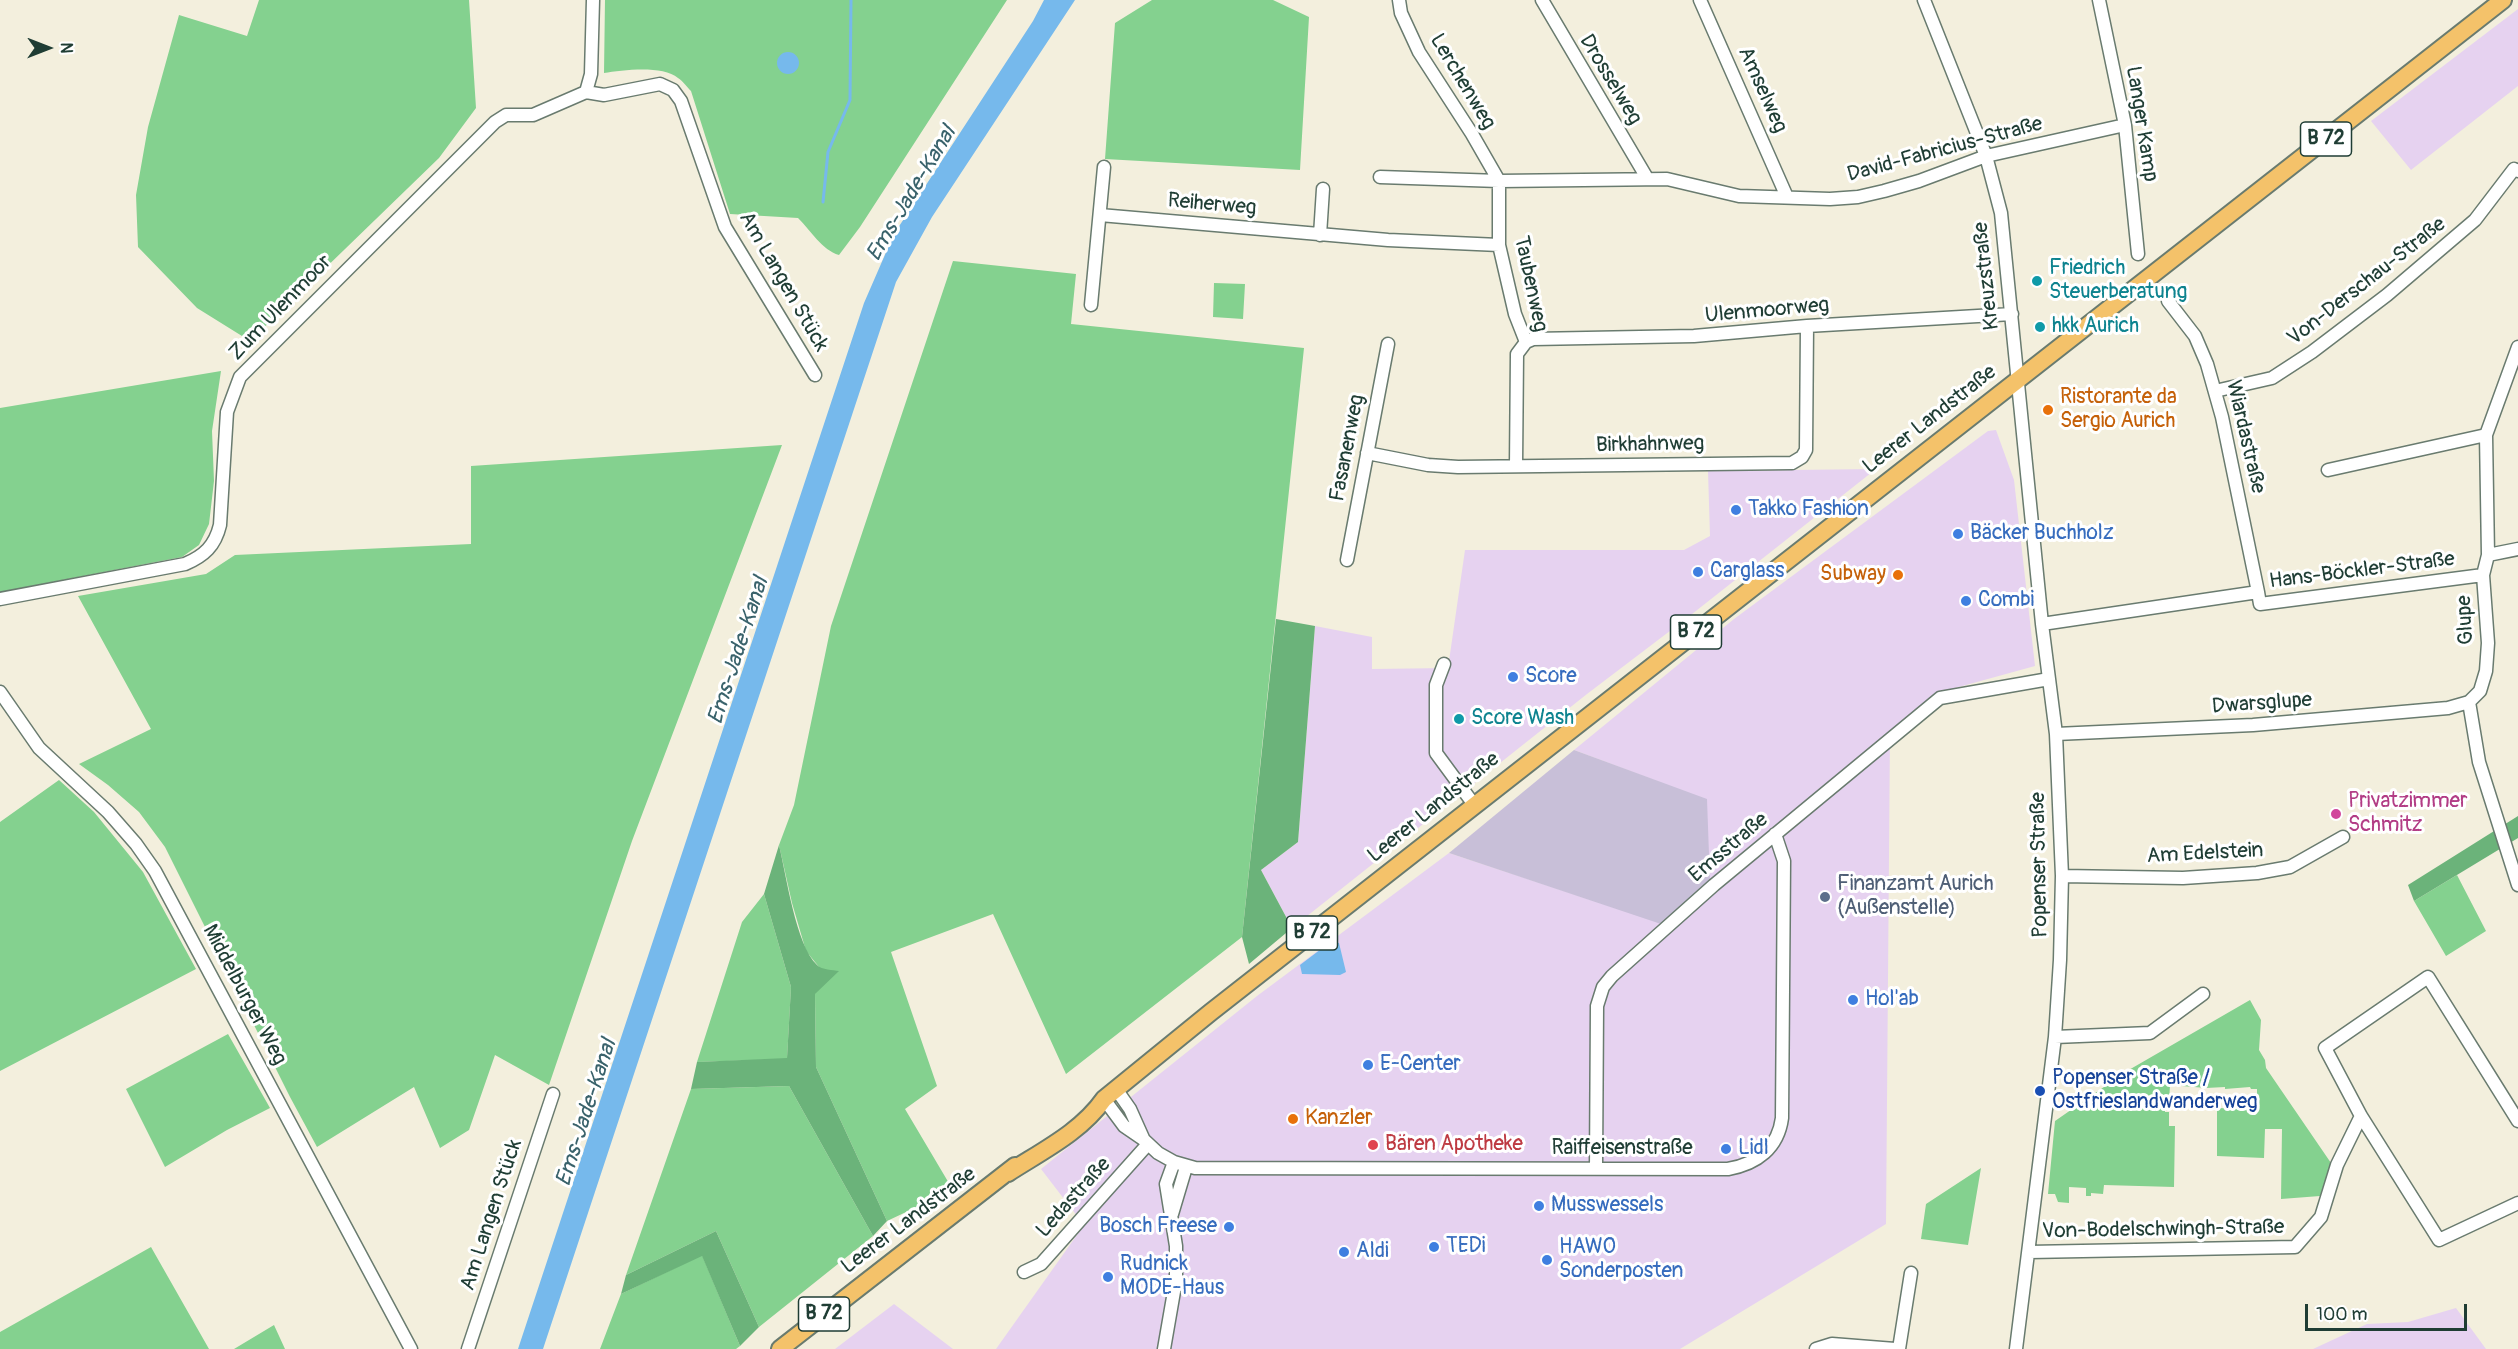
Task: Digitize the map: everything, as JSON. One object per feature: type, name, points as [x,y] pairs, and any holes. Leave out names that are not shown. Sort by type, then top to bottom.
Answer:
[{"type":"main road","name":"Leerer Landstraße","points":[[780,1349],[1008,1173],[1089,1105],[1110,1094],[1518,770],[2503,0]]},
{"type":"street","points":[[586,92],[591,74],[593,0]]},
{"type":"street","name":"Lerchenweg","points":[[1399,0],[1401,14],[1419,52],[1472,134],[1499,181]]},
{"type":"street","name":"Drosselweg","points":[[1542,0],[1647,178]]},
{"type":"street","name":"Amselweg","points":[[1700,0],[1787,196]]},
{"type":"street","name":"Kreuzstraße","points":[[1924,0],[1986,156],[2001,213],[2018,380]]},
{"type":"street","name":"Langer Kamp","points":[[2099,0],[2125,125],[2138,254]]},
{"type":"street","name":"Am Langen Stück","points":[[586,92],[604,95],[660,84],[673,90],[681,101],[725,227],[815,375]]},
{"type":"street","name":"Zum Ulenmoor","points":[[0,599],[185,564],[202,557],[218,537],[227,412],[240,377],[495,122],[506,115],[533,115],[586,92]]},
{"type":"street","name":"David-Fabricius-Straße","points":[[1380,177],[1499,181],[1647,178],[1667,179],[1739,196],[1830,199],[1858,197],[1919,181],[1986,156],[2125,125]]},
{"type":"street","points":[[1091,305],[1104,167]]},
{"type":"street","name":"Von-Derschau-Straße","points":[[2215,391],[2272,378],[2312,352],[2387,295],[2475,220],[2514,169],[2518,171]]},
{"type":"street","name":"Taubenweg","points":[[1499,181],[1499,245],[1515,314],[1526,342],[1517,354],[1516,466]]},
{"type":"street","points":[[1320,235],[1323,189]]},
{"type":"street","name":"Reiherweg","points":[[1100,215],[1320,235],[1499,245]]},
{"type":"street","name":"Wiardastraße","points":[[2168,301],[2195,336],[2207,364],[2215,391],[2258,592]]},
{"type":"street","name":"Ulenmoorweg","points":[[1526,342],[1533,339],[1694,336],[1807,326],[2012,314]]},
{"type":"street","name":"Birkhahnweg","points":[[1366,453],[1428,465],[1792,463],[1802,457],[1806,450],[1807,326]]},
{"type":"street","name":"Fasanenweg","points":[[1347,560],[1388,344]]},
{"type":"street","name":"Glupe","points":[[2469,702],[2480,691],[2486,671],[2488,643],[2483,575],[2488,555],[2486,435],[2518,347]]},
{"type":"street","name":"Popenser Straße","points":[[2016,1349],[2055,1037],[2062,876],[2056,734],[2042,624],[2018,380]]},
{"type":"street","points":[[2504,384],[2518,382]]},
{"type":"street","points":[[2328,470],[2486,435]]},
{"type":"street","points":[[2488,555],[2518,549]]},
{"type":"street","name":"Hans-Böckler-Straße","points":[[2042,624],[2258,592],[2260,604],[2483,575]]},
{"type":"street","points":[[1444,664],[1436,685],[1436,753],[1475,806]]},
{"type":"street","name":"Emsstraße","points":[[1596,1168],[1597,1006],[1603,987],[1612,976],[1775,834],[1940,698],[2049,679]]},
{"type":"street","name":"Middelburger Weg","points":[[0,692],[39,748],[108,812],[136,844],[155,871],[411,1349]]},
{"type":"street","points":[[2469,702],[2480,762],[2518,885]]},
{"type":"street","name":"Dwarsglupe","points":[[2056,734],[2253,725],[2448,708],[2469,702]]},
{"type":"street","name":"Raiffeisenstraße","points":[[1180,1164],[1206,1169],[1732,1168],[1750,1164],[1760,1157],[1776,1139],[1782,1118],[1784,861],[1775,834]]},
{"type":"street","name":"Am Edelstein","points":[[2062,876],[2183,878],[2257,873],[2290,867],[2343,837]]},
{"type":"street","points":[[2518,1121],[2428,976],[2325,1048],[2361,1116],[2439,1240],[2518,1203]]},
{"type":"street","points":[[2055,1037],[2150,1033],[2203,994]]},
{"type":"street","name":"Am Langen Stück","points":[[468,1349],[553,1094]]},
{"type":"street","points":[[1110,1094],[1124,1126],[1158,1153],[1180,1164],[1171,1215],[1176,1246],[1176,1280],[1164,1349]]},
{"type":"street","name":"Von-Bodelschwingh-Straße","points":[[2029,1252],[2295,1247],[2321,1217],[2337,1165],[2361,1116]]},
{"type":"street","name":"Ledastraße","points":[[1024,1272],[1041,1264],[1145,1141]]},
{"type":"street","points":[[1816,1349],[1832,1344],[1897,1349],[1911,1273]]},
{"type":"shaded area","points":[[2518,9],[2518,86],[2411,170],[2371,121]]},
{"type":"shaded area","points":[[1996,430],[2014,480],[2035,666],[1937,693],[1890,732],[1886,1224],[1680,1349],[996,1349],[1084,1225],[1041,1169],[1257,996],[1449,853],[1664,924],[1707,800],[1574,750],[1734,619],[1988,431]]},
{"type":"shaded area","points":[[1876,469],[1292,928],[1261,870],[1298,842],[1315,626],[1372,637],[1372,669],[1448,668],[1465,550],[1684,550],[1710,536],[1708,471]]},
{"type":"shaded area","points":[[1574,750],[1707,799],[1710,882],[1664,925],[1449,853]]},
{"type":"shaded area","points":[[894,1304],[953,1349],[835,1349]]},
{"type":"shaded area","points":[[2456,1308],[2486,1349],[2313,1349],[2367,1324],[2408,1322]]},
{"type":"green space","points":[[259,0],[469,0],[476,108],[439,158],[250,341],[197,308],[138,247],[136,195],[148,127],[179,15],[247,36]]},
{"type":"green space","points":[[605,0],[1007,0],[860,227],[839,255],[822,245],[798,218],[730,214],[691,91],[685,84],[663,71],[632,70],[604,73]]},
{"type":"green space","points":[[1152,0],[1273,0],[1309,17],[1300,170],[1105,159],[1115,23]]},
{"type":"green space","points":[[953,261],[1076,274],[1071,324],[1304,348],[1242,937],[1066,1074],[993,914],[891,952],[937,1086],[905,1109],[953,1190],[887,1221],[816,1067],[815,994],[819,967],[806,951],[779,845],[794,805],[831,626]]},
{"type":"green space","points":[[1214,283],[1245,284],[1243,319],[1213,317]]},
{"type":"green space","points":[[221,371],[212,431],[214,481],[209,524],[199,545],[182,557],[0,592],[0,408]]},
{"type":"green space","points":[[782,445],[632,841],[549,1085],[495,1055],[469,1130],[440,1148],[414,1087],[317,1147],[165,847],[139,812],[79,764],[151,729],[78,596],[206,574],[235,555],[471,544],[471,466]]},
{"type":"green space","points":[[1276,619],[1315,626],[1298,842],[1261,870],[1292,928],[1249,964],[1242,937]]},
{"type":"green space","points":[[59,780],[94,812],[143,872],[196,969],[0,1071],[0,822]]},
{"type":"green space","points":[[2518,816],[2518,838],[2414,901],[2408,885]]},
{"type":"green space","points":[[779,845],[803,942],[819,967],[839,971],[815,994],[816,1067],[887,1221],[873,1236],[789,1086],[691,1089],[697,1062],[787,1058],[791,987],[764,894]]},
{"type":"green space","points":[[2457,875],[2486,931],[2446,956],[2414,901]]},
{"type":"green space","points":[[764,894],[791,987],[787,1059],[697,1062],[742,922]]},
{"type":"green space","points":[[2250,1000],[2261,1020],[2259,1050],[2265,1060],[2266,1068],[2331,1163],[2320,1196],[2281,1199],[2282,1129],[2265,1129],[2264,1158],[2217,1156],[2217,1108],[2257,1109],[2257,1089],[2170,1085],[2169,1102],[2165,1102],[2165,1112],[2169,1112],[2169,1126],[2175,1126],[2174,1187],[2104,1185],[2103,1194],[2091,1193],[2091,1196],[2086,1196],[2086,1188],[2069,1187],[2069,1203],[2058,1202],[2055,1194],[2048,1194],[2055,1121],[2127,1071]]},
{"type":"green space","points":[[228,1034],[270,1108],[227,1130],[165,1167],[126,1089]]},
{"type":"green space","points":[[789,1086],[873,1236],[759,1327],[716,1231],[626,1275],[691,1089]]},
{"type":"green space","points":[[1981,1168],[1968,1245],[1921,1239],[1926,1204]]},
{"type":"green space","points":[[716,1231],[759,1327],[740,1346],[702,1256],[621,1294],[626,1275]]},
{"type":"green space","points":[[151,1247],[209,1349],[0,1349],[0,1332]]},
{"type":"green space","points":[[702,1255],[740,1346],[736,1349],[600,1349],[621,1294]]},
{"type":"green space","points":[[274,1325],[285,1349],[234,1349]]},
{"type":"water","points":[[1044,0],[1075,0],[932,217],[896,282],[543,1349],[518,1349],[864,303],[894,234],[1033,21]]},
{"type":"water","points":[[788,52],[796,55],[799,63],[796,71],[788,74],[780,71],[777,63],[780,55]]},
{"type":"water","points":[[1329,943],[1339,943],[1346,972],[1340,975],[1302,974],[1300,965]]},
{"type":"waterway","points":[[823,202],[828,152],[850,100],[851,0]]},
{"type":"place","name":"Friedrich Steuerberatung","points":[[2037,281]]},
{"type":"place","name":"hkk Aurich","points":[[2040,327]]},
{"type":"place","name":"Ristorante da Sergio Aurich","points":[[2048,410]]},
{"type":"place","name":"Takko Fashion","points":[[1736,510]]},
{"type":"place","name":"Bäcker Buchholz","points":[[1958,534]]},
{"type":"place","name":"Carglass","points":[[1698,572]]},
{"type":"place","name":"Subway","points":[[1898,575]]},
{"type":"place","name":"Combi","points":[[1966,601]]},
{"type":"place","name":"Score","points":[[1513,677]]},
{"type":"place","name":"Score Wash","points":[[1459,719]]},
{"type":"place","name":"Privatzimmer Schmitz","points":[[2336,814]]},
{"type":"place","name":"Finanzamt Aurich (Außenstelle)","points":[[1825,897]]},
{"type":"place","name":"Hol'ab","points":[[1853,1000]]},
{"type":"place","name":"E-Center","points":[[1368,1065]]},
{"type":"place","name":"Popenser Straße / Ostfrieslandwanderweg","points":[[2040,1091]]},
{"type":"place","name":"Kanzler","points":[[1293,1119]]},
{"type":"place","name":"Bären Apotheke","points":[[1373,1145]]},
{"type":"place","name":"Lidl","points":[[1726,1149]]},
{"type":"place","name":"Musswessels","points":[[1539,1206]]},
{"type":"place","name":"Bosch Freese","points":[[1229,1227]]},
{"type":"place","name":"TEDi","points":[[1434,1247]]},
{"type":"place","name":"Aldi","points":[[1344,1252]]},
{"type":"place","name":"HAWO Sonderposten","points":[[1547,1260]]},
{"type":"place","name":"Rudnick MODE-Haus","points":[[1108,1277]]},
{"type":"water label","name":"Ems-Jade-Kanal","points":[[912,194]]},
{"type":"water label","name":"Ems-Jade-Kanal","points":[[739,651]]},
{"type":"water label","name":"Ems-Jade-Kanal","points":[[587,1113]]}]
